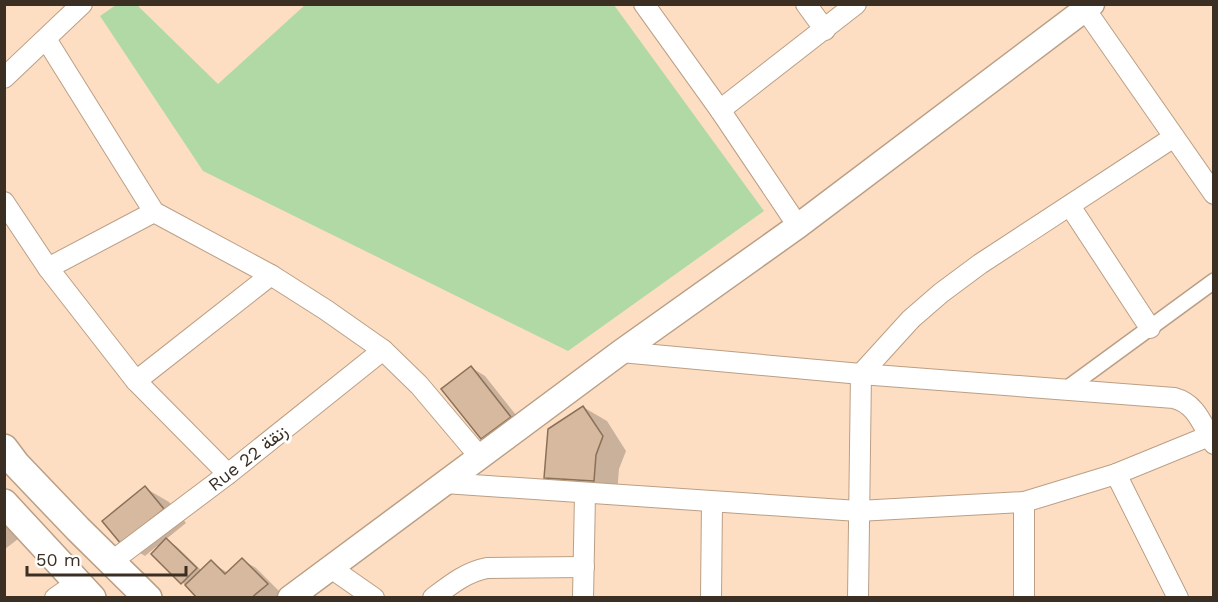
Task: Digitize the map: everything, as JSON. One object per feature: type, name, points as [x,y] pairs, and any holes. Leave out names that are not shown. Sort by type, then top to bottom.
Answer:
[{"type":"main road","points":[[4,448],[16,464],[148,597]]},
{"type":"main road","points":[[4,503],[85,590]]},
{"type":"street","points":[[4,78],[82,4]]},
{"type":"street","points":[[644,4],[720,110],[798,226]]},
{"type":"street","points":[[806,4],[825,30]]},
{"type":"street","points":[[720,110],[856,4]]},
{"type":"street","points":[[290,597],[621,352],[798,226],[1088,7],[1214,194]]},
{"type":"street","points":[[46,39],[154,212],[271,275],[383,350],[419,385],[479,456]]},
{"type":"street","points":[[858,597],[861,374],[911,319],[941,293],[980,264],[1174,137]]},
{"type":"street","points":[[4,202],[48,268],[136,381],[228,474]]},
{"type":"street","points":[[1070,206],[1150,328]]},
{"type":"street","points":[[48,268],[154,212]]},
{"type":"street","points":[[136,381],[271,275]]},
{"type":"street","points":[[1065,390],[1214,281]]},
{"type":"street","name":"Rue 22 زنقة","points":[[111,562],[228,474],[383,350]]},
{"type":"street","points":[[444,483],[858,511],[1024,502],[1116,474],[1212,438],[1192,407],[1185,401],[1174,398],[861,374],[621,352]]},
{"type":"street","points":[[1116,474],[1178,597]]},
{"type":"street","points":[[583,597],[585,494]]},
{"type":"street","points":[[711,597],[712,502]]},
{"type":"street","points":[[1024,502],[1024,597]]},
{"type":"street","points":[[433,597],[475,570],[584,567]]},
{"type":"street","points":[[331,568],[374,597]]},
{"type":"street","points":[[55,597],[85,590]]},
{"type":"green space","points":[[116,5],[137,5],[218,84],[305,5],[614,5],[764,211],[568,351],[203,171],[100,16]]},
{"type":"building","points":[[471,366],[511,417],[481,439],[441,389]]},
{"type":"building","points":[[583,406],[603,436],[596,455],[594,481],[544,478],[548,429]]},
{"type":"building","points":[[145,486],[164,509],[121,544],[102,521]]},
{"type":"building","points":[[166,538],[197,568],[181,584],[151,554]]},
{"type":"building","points":[[242,558],[268,584],[251,598],[197,598],[185,585],[211,560],[225,574]]}]
